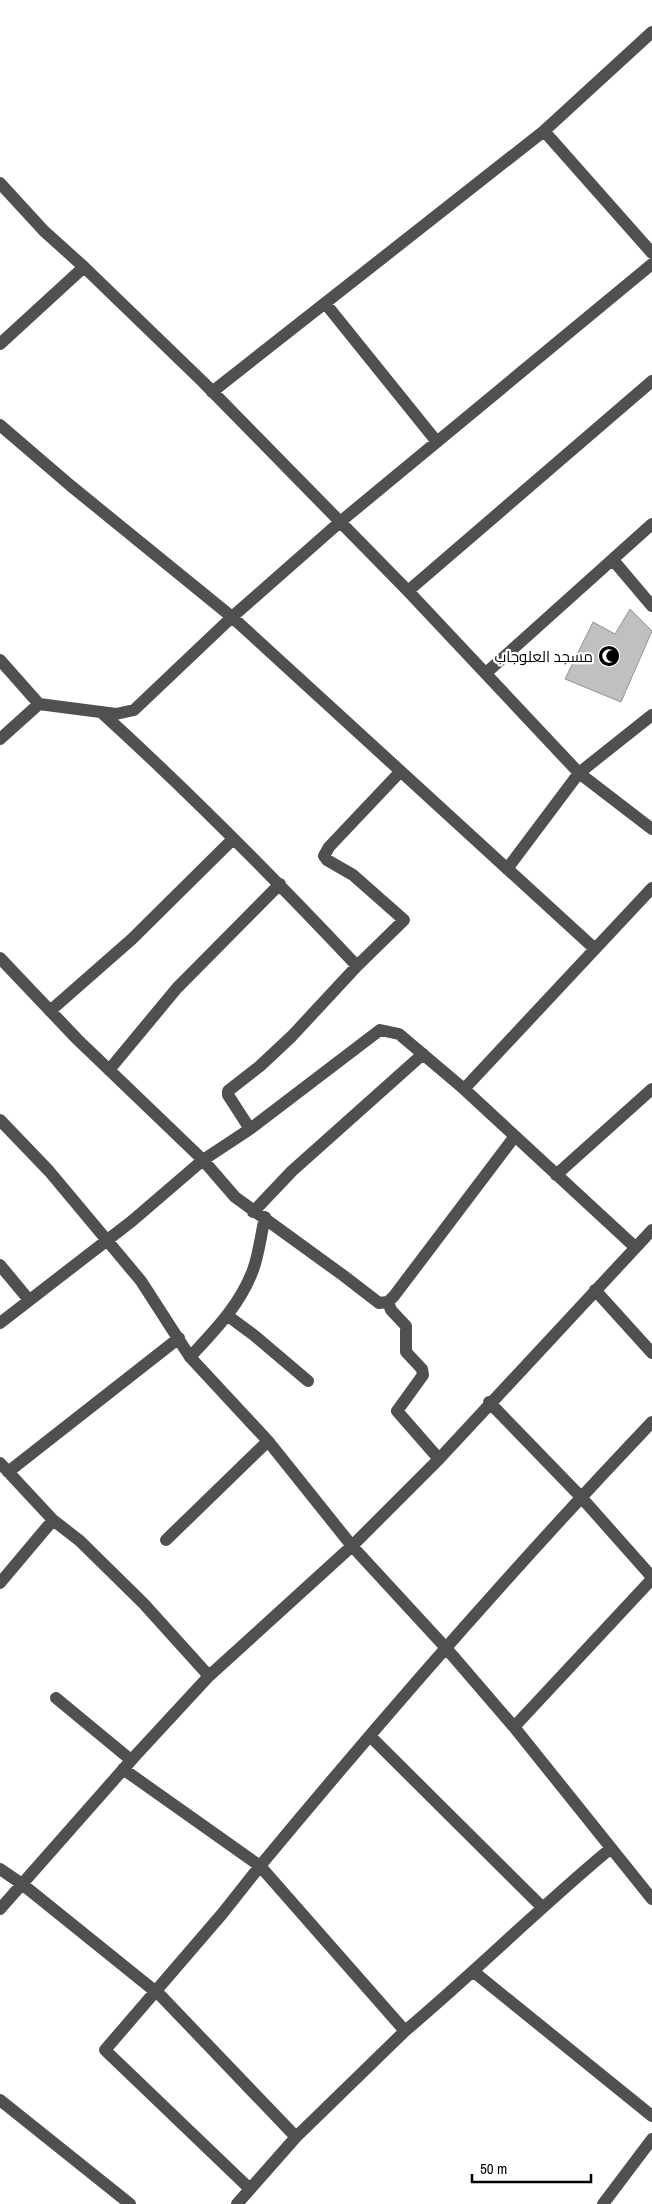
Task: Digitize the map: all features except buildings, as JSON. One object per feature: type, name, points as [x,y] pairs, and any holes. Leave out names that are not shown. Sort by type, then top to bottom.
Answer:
[{"type":"street","points":[[212,392],[544,130],[652,32]]},
{"type":"street","points":[[544,130],[652,253]]},
{"type":"street","points":[[0,182],[44,231],[84,267],[212,392],[408,591],[580,773],[652,829]]},
{"type":"street","points":[[0,660],[39,704],[116,714],[134,710],[232,617],[340,522],[652,264]]},
{"type":"street","points":[[0,344],[84,267]]},
{"type":"street","points":[[325,303],[437,442]]},
{"type":"street","points":[[408,591],[652,381]]},
{"type":"street","points":[[0,425],[71,486],[232,617],[595,949]]},
{"type":"street","points":[[486,674],[652,524]]},
{"type":"street","points":[[613,560],[652,606]]},
{"type":"street","points":[[0,739],[39,704]]},
{"type":"street","points":[[101,712],[185,788],[232,840],[280,884],[357,966]]},
{"type":"street","points":[[508,869],[580,773],[652,715]]},
{"type":"street","points":[[250,1130],[228,1095],[228,1091],[260,1066],[292,1036],[357,966],[404,920],[353,875],[327,860],[324,856],[329,847],[400,772]]},
{"type":"street","points":[[50,1011],[139,932],[232,840]]},
{"type":"street","points":[[109,1070],[177,988],[280,884]]},
{"type":"street","points":[[464,1089],[652,888]]},
{"type":"street","points":[[2,966],[203,1160],[235,1197],[379,1303],[388,1302],[515,1136]]},
{"type":"street","points":[[0,1323],[132,1222],[203,1160],[250,1130],[380,1030],[399,1034],[423,1054],[464,1089],[635,1247]]},
{"type":"street","points":[[190,1357],[228,1316],[243,1292],[254,1268],[259,1214],[292,1171],[423,1054]]},
{"type":"street","points":[[556,1175],[652,1089]]},
{"type":"street","points":[[0,1120],[49,1171],[140,1280],[190,1357],[268,1441],[352,1546],[446,1648],[514,1727],[652,1899]]},
{"type":"street","points":[[0,1909],[127,1765],[210,1676],[352,1546],[439,1458],[489,1402],[652,1230]]},
{"type":"street","points":[[0,1266],[29,1300]]},
{"type":"street","points":[[595,1290],[652,1353]]},
{"type":"street","points":[[388,1302],[391,1310],[406,1326],[406,1352],[422,1369],[423,1375],[397,1411],[439,1458]]},
{"type":"street","points":[[228,1316],[308,1381]]},
{"type":"street","points":[[179,1338],[4,1467],[52,1520],[80,1541],[144,1604],[210,1676]]},
{"type":"street","points":[[489,1402],[581,1497],[652,1578],[514,1727]]},
{"type":"street","points":[[250,2189],[105,2050],[446,1648],[581,1497],[652,1422]]},
{"type":"street","points":[[166,1540],[268,1441]]},
{"type":"street","points":[[0,1583],[52,1520]]},
{"type":"street","points":[[56,1698],[127,1765],[260,1866],[405,2031]]},
{"type":"street","points":[[371,1737],[542,1906]]},
{"type":"street","points":[[239,2203],[296,2137],[405,2031],[474,1972],[542,1906],[610,1849]]},
{"type":"street","points":[[0,1869],[22,1884],[154,1991],[296,2137]]},
{"type":"street","points":[[474,1972],[652,2116]]},
{"type":"street","points":[[0,2100],[130,2204]]},
{"type":"street","points":[[603,2204],[652,2139]]},
{"type":"place","name":"مسجد العلوجاب","points":[[609,656]]}]
